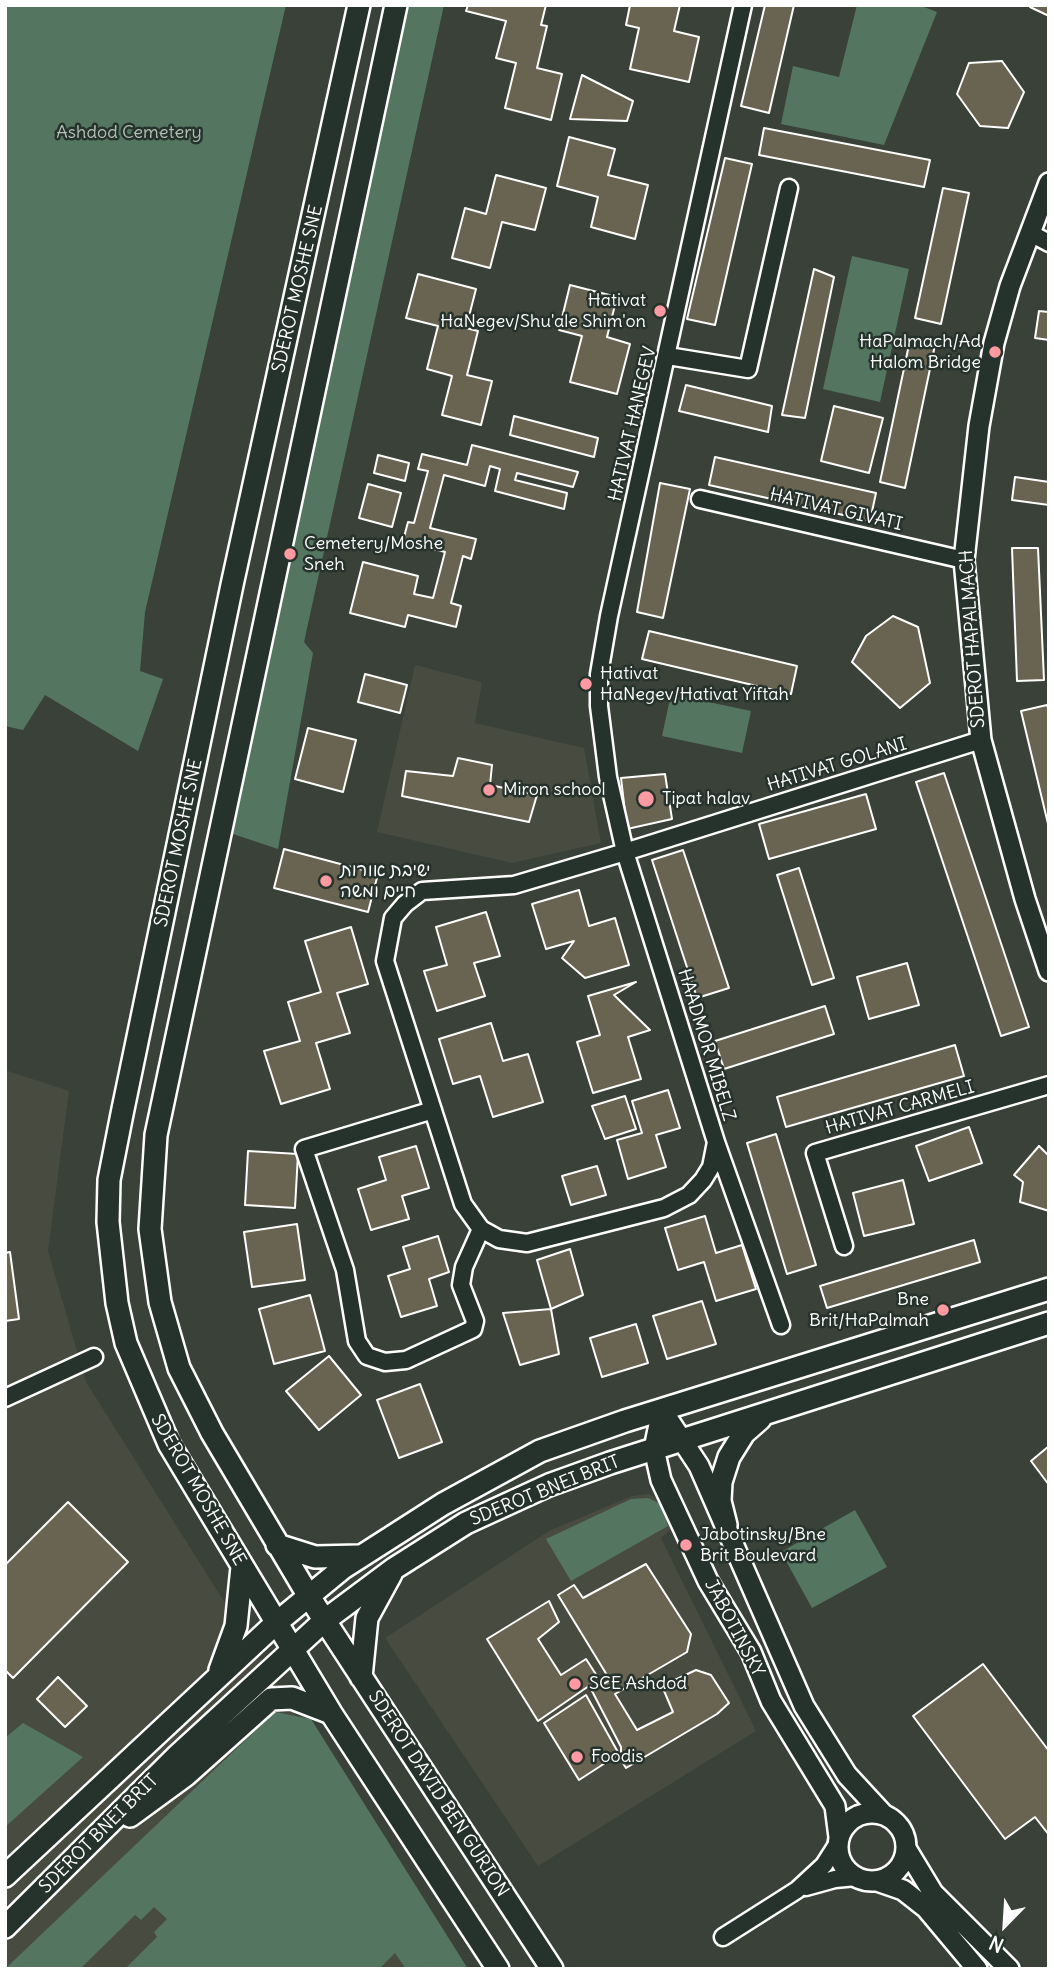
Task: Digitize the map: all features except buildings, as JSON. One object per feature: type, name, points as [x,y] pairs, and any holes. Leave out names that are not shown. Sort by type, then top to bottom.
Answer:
[{"type":"main road","name":"SDEROT MOSHE SNE","points":[[292,1649],[169,1444],[126,1343],[117,1303],[108,1222],[109,1180],[232,585],[359,5]]},
{"type":"main road","name":"SDEROT MOSHE SNE","points":[[324,1621],[212,1433],[179,1368],[160,1302],[150,1229],[151,1183],[156,1135],[267,625],[396,5]]},
{"type":"main road","name":"SDEROT BNEI BRIT","points":[[5,1876],[218,1675],[308,1595],[361,1555],[443,1504],[540,1451],[1049,1289]]},
{"type":"main road","name":"SDEROT BNEI BRIT","points":[[5,1927],[178,1755],[292,1649],[324,1621],[395,1568],[456,1529],[502,1505],[596,1468],[1049,1323]]},
{"type":"main road","points":[[726,1525],[720,1501],[721,1482],[729,1457],[744,1433],[768,1413]]},
{"type":"main road","points":[[277,1545],[315,1557],[361,1555]]},
{"type":"main road","points":[[218,1675],[236,1626],[242,1567]]},
{"type":"main road","points":[[361,1677],[368,1618],[395,1568]]},
{"type":"main road","name":"SDEROT DAVID BEN GURION","points":[[324,1621],[552,1969]]},
{"type":"main road","points":[[292,1649],[498,1969]]},
{"type":"main road","points":[[102,1832],[158,1798],[271,1699],[292,1698],[331,1713]]},
{"type":"street","name":"HATIVAT HANEGEV","points":[[625,852],[608,777],[599,706],[599,674],[609,616],[743,5]]},
{"type":"street","name":"SDEROT HAPALMACH","points":[[1048,967],[1025,899],[981,740],[964,560],[975,454],[990,363],[1010,286],[1049,183]]},
{"type":"street","points":[[668,356],[748,369],[789,188]]},
{"type":"street","points":[[1030,233],[1049,243]]},
{"type":"street","name":"HATIVAT GIVATI","points":[[700,499],[964,560]]},
{"type":"street","name":"HATIVAT GOLANI","points":[[433,1110],[385,961],[393,918],[422,891],[514,885],[981,740]]},
{"type":"street","name":"HAADMOR MIBELZ","points":[[481,1229],[499,1239],[527,1243],[664,1208],[689,1195],[703,1180],[710,1167],[716,1142],[625,852]]},
{"type":"street","points":[[1025,899],[1049,918]]},
{"type":"street","name":"HATIVAT CARMELI","points":[[845,1246],[815,1153],[1049,1085]]},
{"type":"street","points":[[433,1110],[463,1203],[481,1229],[464,1266],[461,1284],[474,1321],[473,1329],[406,1360],[385,1362],[367,1356],[357,1341],[345,1270],[304,1149],[433,1110]]},
{"type":"street","points":[[716,1142],[781,1325]]},
{"type":"street","points":[[5,1398],[94,1357]]},
{"type":"street","name":"JABOTINSKY","points":[[662,1410],[699,1466],[811,1717],[847,1775],[883,1814]]},
{"type":"street","name":"JABOTINSKY","points":[[662,1410],[654,1449],[661,1480],[708,1581],[751,1652],[787,1731],[835,1806],[839,1840]]},
{"type":"street","points":[[723,1937],[797,1890],[824,1865],[846,1824],[859,1815],[883,1814],[901,1828],[907,1850],[933,1893],[1009,1969]]},
{"type":"street","points":[[839,1840],[842,1863],[856,1877]]},
{"type":"street","points":[[877,1881],[897,1870],[907,1850]]},
{"type":"street","points":[[797,1890],[819,1882],[856,1877],[904,1890],[926,1908],[977,1969]]},
{"type":"shaded area","name":"Miron school","points":[[415,665],[482,682],[475,723],[584,748],[601,843],[512,863],[377,832]]},
{"type":"shaded area","points":[[5,1070],[69,1091],[48,1251],[86,1382],[455,1969],[5,1969]]},
{"type":"shaded area","name":"SCE Ashdod","points":[[648,1494],[664,1501],[673,1527],[661,1538],[756,1731],[538,1866],[385,1638],[549,1531],[632,1496]]},
{"type":"green space","name":"Ashdod Cemetery","points":[[5,5],[286,5],[145,612],[140,671],[163,679],[138,751],[45,695],[23,730],[5,726]]},
{"type":"green space","points":[[406,5],[444,5],[304,642],[313,653],[278,849],[233,834]]},
{"type":"green space","points":[[857,5],[919,5],[937,12],[884,145],[781,124],[793,66],[839,77]]},
{"type":"green space","points":[[852,256],[909,269],[880,402],[823,389]]},
{"type":"green space","points":[[671,694],[751,711],[742,753],[662,736]]},
{"type":"green space","points":[[648,1498],[661,1504],[668,1526],[571,1581],[546,1539],[631,1499]]},
{"type":"green space","points":[[855,1510],[887,1567],[812,1608],[781,1552]]},
{"type":"green space","points":[[275,1712],[311,1719],[468,1969],[406,1969],[395,1953],[379,1969],[125,1969],[157,1937],[154,1932],[167,1919],[154,1907],[141,1920],[135,1915],[80,1969],[5,1969]]},
{"type":"green space","points":[[23,1723],[83,1757],[5,1827],[5,1738]]},
{"type":"place","name":"Hativat HaNegev/Shu'ale Shim'on","points":[[660,311]]},
{"type":"place","name":"HaPalmach/Ad Halom Bridge","points":[[995,352]]},
{"type":"place","name":"Cemetery/Moshe Sneh","points":[[290,554]]},
{"type":"place","name":"Hativat HaNegev/Hativat Yiftah","points":[[586,684]]},
{"type":"place","name":"Miron school","points":[[489,790]]},
{"type":"place","name":"Tipat halav","points":[[646,799]]},
{"type":"place","name":"ישיבת אורות חיים ומשה","points":[[326,881]]},
{"type":"place","name":"Bne Brit/HaPalmah","points":[[943,1310]]},
{"type":"place","name":"Jabotinsky/Bne Brit Boulevard","points":[[686,1545]]},
{"type":"place","name":"SCE Ashdod","points":[[575,1684]]},
{"type":"place","name":"Foodis","points":[[577,1757]]}]
